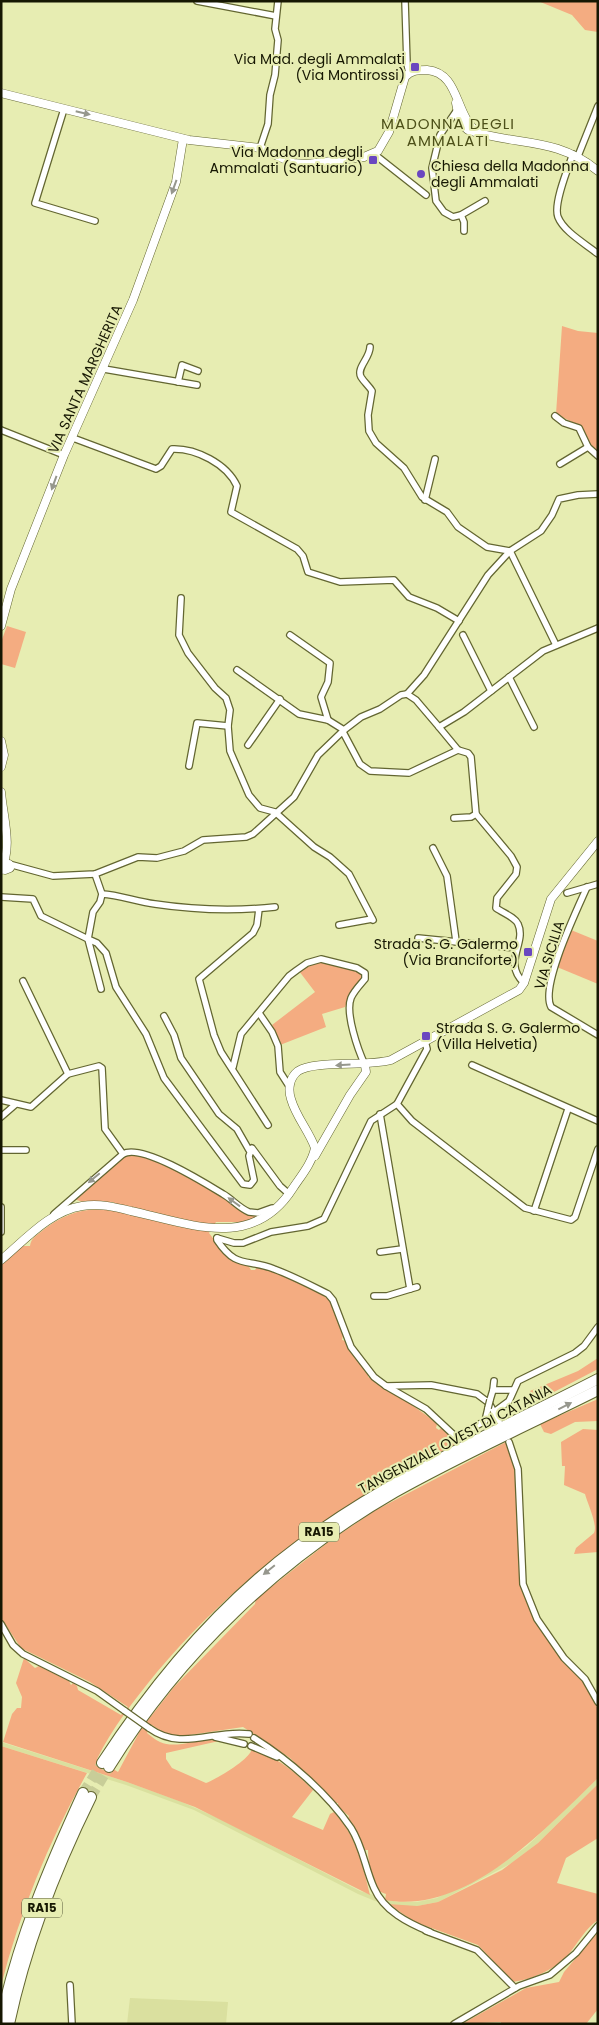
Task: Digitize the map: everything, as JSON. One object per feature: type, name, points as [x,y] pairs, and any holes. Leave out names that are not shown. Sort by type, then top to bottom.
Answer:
[{"type":"highway","name":"TANGENZIALE OVEST DI CATANIA","points":[[598,1379],[392,1485],[300,1545],[258,1579],[201,1633],[153,1689],[105,1765],[139,1720],[190,1659],[229,1617],[305,1552],[396,1492],[598,1390]]},
{"type":"highway","name":"RA15","points":[[1,2020],[20,1949],[38,1893],[87,1795],[46,1896],[30,1944],[9,2024]]},
{"type":"street","points":[[197,1],[276,16]]},
{"type":"street","points":[[260,148],[268,124],[270,95],[276,68],[276,16],[278,1]]},
{"type":"street","points":[[1,93],[183,139],[216,145],[260,148],[299,164],[374,154],[382,145],[389,132],[403,83],[409,72],[407,64],[405,1]]},
{"type":"street","points":[[409,72],[422,70],[439,73],[451,83],[456,96],[457,118],[468,130],[527,141],[576,155],[598,171]]},
{"type":"street","points":[[598,106],[560,194],[557,208],[558,218],[565,228],[598,254]]},
{"type":"street","points":[[64,109],[35,203],[95,221]]},
{"type":"street","points":[[457,118],[440,135],[433,161],[433,194],[448,216],[453,217],[461,215],[485,201]]},
{"type":"street","name":"VIA SANTA MARGHERITA","points":[[1,626],[11,589],[64,455],[104,369],[133,300],[176,182],[183,139]]},
{"type":"street","points":[[374,154],[426,195]]},
{"type":"street","points":[[461,215],[464,222],[464,232]]},
{"type":"street","points":[[370,347],[370,355],[360,370],[360,376],[372,390],[368,415],[369,431],[376,443],[404,468],[425,500],[446,512],[458,528],[487,547],[510,552]]},
{"type":"street","points":[[178,382],[182,365],[198,371]]},
{"type":"street","points":[[104,369],[197,385]]},
{"type":"street","points":[[555,416],[579,428],[588,447],[598,456]]},
{"type":"street","points":[[1,430],[64,455]]},
{"type":"street","points":[[73,438],[156,469],[161,466],[172,449],[182,450],[208,459],[231,475],[237,486],[231,512],[297,548],[303,556],[308,572],[340,582],[394,580],[409,597],[437,608],[459,621]]},
{"type":"street","points":[[560,464],[588,447]]},
{"type":"street","points":[[425,500],[435,458]]},
{"type":"street","points":[[407,694],[424,676],[488,575],[510,552],[541,531],[552,515],[559,499],[578,495],[598,494]]},
{"type":"street","points":[[510,552],[556,645]]},
{"type":"street","points":[[181,598],[179,635],[182,643],[216,688],[226,698],[231,715],[228,726],[230,751],[244,786],[260,808],[276,812],[314,847],[330,857],[349,874],[372,920],[339,925]]},
{"type":"street","points":[[439,727],[464,712],[543,651],[598,628]]},
{"type":"street","points":[[290,635],[330,663],[328,682],[321,697],[328,720]]},
{"type":"street","points":[[463,635],[492,691]]},
{"type":"street","points":[[237,670],[299,714],[328,720],[343,731],[360,764],[370,770],[409,773],[458,750]]},
{"type":"street","points":[[509,677],[534,727]]},
{"type":"street","points":[[1,792],[6,827],[5,868],[53,876],[95,874],[138,857],[157,858],[184,851],[203,840],[246,837],[258,831],[294,797],[318,755],[343,731],[361,716],[380,709],[401,694],[407,694],[416,700],[458,750],[468,753],[471,757],[476,814],[511,856],[517,867],[516,874],[497,898],[495,904],[496,908],[517,922],[520,930],[514,964],[518,976],[524,984]]},
{"type":"street","points":[[248,745],[280,700]]},
{"type":"street","points":[[189,766],[197,723],[228,726]]},
{"type":"street","points":[[1,742],[4,755],[1,768]]},
{"type":"street","points":[[454,818],[471,817],[476,814]]},
{"type":"street","points":[[364,1076],[425,1040],[519,990],[524,984],[551,899],[598,841]]},
{"type":"street","points":[[433,848],[446,876],[456,941]]},
{"type":"street","points":[[95,874],[102,894],[100,902],[93,912],[88,939],[101,989]]},
{"type":"street","points":[[567,893],[598,884]]},
{"type":"street","name":"VIA SICILIA","points":[[587,887],[560,950],[548,997],[551,1007],[598,1035]]},
{"type":"street","points":[[102,894],[163,905],[259,909],[275,907]]},
{"type":"street","points":[[1,897],[32,899],[41,916],[97,943],[106,953],[116,987],[146,1034],[164,1078],[240,1181],[247,1185],[252,1183],[255,1177],[249,1150],[237,1129],[219,1114],[181,1058],[174,1035],[164,1016]]},
{"type":"street","points":[[259,909],[257,925],[253,932],[199,979],[214,1035],[221,1052],[233,1067],[268,1125]]},
{"type":"street","points":[[418,938],[516,948]]},
{"type":"street","points":[[46,1222],[71,1208],[96,1205],[115,1207],[206,1227],[238,1228],[263,1219],[279,1206],[289,1194],[350,1094],[367,1070],[350,1011],[352,996],[366,977],[357,968],[320,959],[307,964],[289,976],[241,1034],[233,1067]]},
{"type":"street","points":[[23,981],[68,1074]]},
{"type":"street","points":[[259,1013],[272,1032],[278,1046],[280,1072],[289,1086],[293,1105],[313,1142],[315,1148],[309,1163]]},
{"type":"street","points":[[425,1040],[427,1049],[397,1104],[371,1121],[324,1219],[308,1226],[271,1232],[244,1243],[234,1243],[217,1238],[217,1240],[228,1256],[271,1268],[331,1296],[351,1347],[374,1377],[426,1409],[456,1437],[485,1422],[494,1381]]},
{"type":"street","points":[[289,1086],[294,1075],[304,1069],[391,1060]]},
{"type":"street","points":[[472,1065],[598,1121]]},
{"type":"street","points":[[1,1100],[31,1107],[68,1074],[95,1066],[102,1068],[105,1129],[123,1154]]},
{"type":"street","points":[[1,1117],[16,1104]]},
{"type":"street","points":[[397,1104],[412,1121],[525,1208],[571,1220],[575,1217],[598,1149]]},
{"type":"street","points":[[534,1211],[568,1109]]},
{"type":"street","points":[[380,1114],[410,1289]]},
{"type":"street","points":[[313,1142],[320,1143],[327,1134]]},
{"type":"street","points":[[249,1150],[254,1148],[280,1186],[289,1194]]},
{"type":"street","points":[[1,1150],[26,1150]]},
{"type":"street","points":[[1,1260],[123,1154],[136,1151],[172,1166],[224,1194],[249,1212],[258,1213],[279,1206]]},
{"type":"street","points":[[1,1207],[1,1232]]},
{"type":"street","points":[[380,1252],[402,1249]]},
{"type":"street","points":[[374,1296],[387,1296],[417,1287]]},
{"type":"street","points":[[494,1412],[509,1401],[512,1390],[518,1381],[575,1353],[584,1346],[598,1327]]},
{"type":"street","points":[[386,1386],[431,1385],[472,1392],[484,1398],[499,1421]]},
{"type":"street","points":[[492,1390],[512,1390]]},
{"type":"street","points":[[509,1442],[518,1469],[523,1584],[534,1615],[564,1658],[585,1679],[598,1702]]},
{"type":"street","points":[[1,1624],[13,1644],[23,1654],[97,1691],[149,1728],[169,1739],[187,1740],[229,1733],[252,1736],[292,1765],[344,1819],[359,1844],[371,1890],[384,1909],[400,1920],[478,1950],[515,1988]]},
{"type":"street","points":[[248,1745],[244,1737],[252,1736]]},
{"type":"street","points":[[248,1745],[255,1743],[252,1736]]},
{"type":"street","points":[[205,1737],[220,1737],[248,1745],[276,1756],[292,1765]]},
{"type":"street","points":[[454,2024],[515,1988],[542,1980],[562,1967],[598,1926]]},
{"type":"street","points":[[70,1985],[72,2024]]},
{"type":"shaded area","points":[[538,1],[598,1],[598,32],[585,30],[572,15]]},
{"type":"shaded area","points":[[562,326],[578,331],[598,333],[598,451],[591,445],[582,427],[556,414]]},
{"type":"shaded area","points":[[7,626],[26,632],[15,668],[1,664],[1,642]]},
{"type":"shaded area","points":[[571,930],[598,941],[598,984],[557,967]]},
{"type":"shaded area","points":[[320,961],[357,970],[363,977],[350,994],[345,1007],[322,1014],[326,1027],[280,1045],[272,1025],[315,992],[299,971]]},
{"type":"shaded area","points":[[132,1153],[177,1171],[243,1211],[259,1216],[243,1222],[216,1222],[209,1233],[215,1241],[248,1265],[251,1270],[255,1270],[257,1267],[268,1268],[329,1296],[343,1335],[342,1340],[346,1341],[368,1372],[368,1377],[433,1420],[437,1424],[436,1428],[439,1430],[441,1428],[451,1437],[454,1445],[412,1467],[332,1516],[257,1572],[189,1636],[157,1672],[132,1703],[97,1759],[118,1772],[141,1729],[174,1687],[255,1604],[256,1599],[331,1540],[376,1510],[506,1442],[515,1463],[517,1478],[520,1583],[533,1617],[566,1665],[581,1677],[598,1709],[598,1778],[554,1821],[502,1864],[474,1881],[445,1894],[416,1901],[385,1900],[386,1894],[378,1891],[374,1881],[368,1850],[365,1850],[348,1819],[349,1816],[338,1807],[338,1803],[335,1803],[290,1758],[243,1727],[176,1737],[165,1734],[152,1725],[147,1733],[158,1741],[174,1745],[204,1740],[219,1741],[166,1753],[166,1759],[172,1768],[206,1783],[239,1764],[252,1749],[285,1765],[313,1790],[292,1817],[323,1830],[330,1814],[334,1812],[348,1830],[358,1851],[370,1895],[195,1807],[127,1782],[3,1742],[12,1714],[17,1708],[21,1708],[22,1697],[16,1683],[24,1658],[35,1668],[39,1666],[69,1681],[71,1685],[73,1683],[77,1686],[78,1690],[121,1715],[128,1707],[90,1682],[21,1648],[1,1618],[1,1265],[23,1246],[30,1246],[34,1237],[67,1215],[95,1209],[115,1211],[116,1204],[113,1202],[83,1202],[74,1199],[124,1156]]},
{"type":"shaded area","points":[[598,1358],[598,1369],[531,1404],[530,1391],[578,1371]]},
{"type":"shaded area","points":[[598,1399],[598,1421],[575,1422],[551,1434],[544,1432],[540,1424]]},
{"type":"shaded area","points":[[583,1429],[598,1430],[598,1552],[574,1554],[576,1548],[594,1533],[595,1525],[585,1494],[564,1485],[565,1466],[562,1466],[561,1442]]},
{"type":"shaded area","points":[[1,1742],[127,1782],[182,1802],[220,1819],[360,1891],[397,1902],[417,1902],[437,1898],[499,1866],[527,1846],[598,1778],[598,1784],[538,1843],[512,1863],[438,1902],[417,1906],[397,1906],[375,1901],[358,1894],[194,1810],[126,1785],[1,1746]]},
{"type":"shaded area","points":[[1,1746],[87,1773],[60,1824],[37,1877],[17,1931],[1,1986]]},
{"type":"shaded area","points":[[598,1784],[598,1838],[566,1858],[557,1883],[598,1894],[598,1920],[585,1932],[568,1955],[550,1969],[528,1979],[513,1982],[478,1945],[415,1922],[388,1904],[417,1906],[438,1902],[502,1870],[538,1843]]},
{"type":"shaded area","points":[[598,1932],[598,2009],[586,2024],[501,2024],[501,2022],[462,2024],[526,1988],[559,1982],[564,1972]]},
{"type":"shaded area","points":[[130,1998],[228,2002],[226,2024],[127,2024]]},
{"type":"tunnel","points":[[83,1793],[102,1763]]},
{"type":"tunnel","points":[[91,1797],[109,1767]]},
{"type":"place","name":"Via Mad. degli Ammalati (Via Montirossi)","points":[[415,67]]},
{"type":"place","name":"Via Madonna degli Ammalati (Santuario)","points":[[373,160]]},
{"type":"place","name":"Chiesa della Madonna degli Ammalati","points":[[421,174]]},
{"type":"place","name":"Strada S. G. Galermo (Via Branciforte)","points":[[528,952]]},
{"type":"place","name":"Strada S. G. Galermo (Villa Helvetia)","points":[[426,1036]]},
{"type":"district","name":"MADONNA DEGLI AMMALATI","points":[[448,132]]}]
